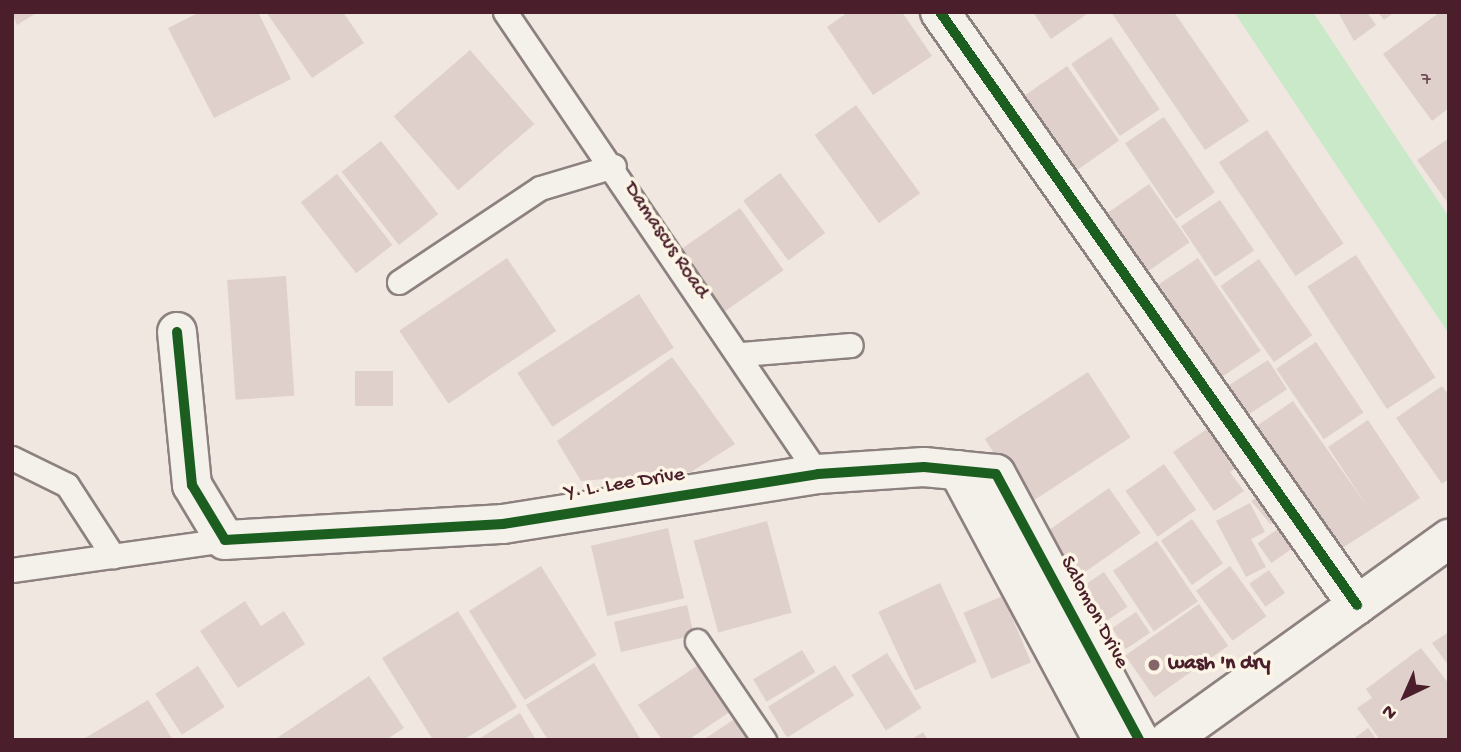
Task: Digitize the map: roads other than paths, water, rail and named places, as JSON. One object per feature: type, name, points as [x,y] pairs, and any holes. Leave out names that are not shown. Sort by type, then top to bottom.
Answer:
[{"type":"street","points":[[940,12],[1357,605]]},
{"type":"street","points":[[177,332],[192,485],[225,540]]},
{"type":"street","points":[[958,470],[1103,740]]},
{"type":"street","name":"Y. L. Lee Drive","points":[[225,540],[503,524],[818,474],[958,470],[996,474],[1013,504]]},
{"type":"street","name":"Salomon Drive","points":[[1013,504],[1139,740]]},
{"type":"street","points":[[1169,740],[1449,539]]},
{"type":"lane","name":"Damascus Road","points":[[505,12],[614,166],[742,355],[818,474]]},
{"type":"lane","points":[[398,282],[540,187],[614,166]]},
{"type":"lane","points":[[742,355],[851,345]]},
{"type":"lane","points":[[12,458],[67,485],[113,556]]},
{"type":"lane","points":[[12,570],[225,540]]},
{"type":"lane","points":[[697,641],[765,740]]},
{"type":"place","name":"wash 'n dry","points":[[1154,665]]}]
